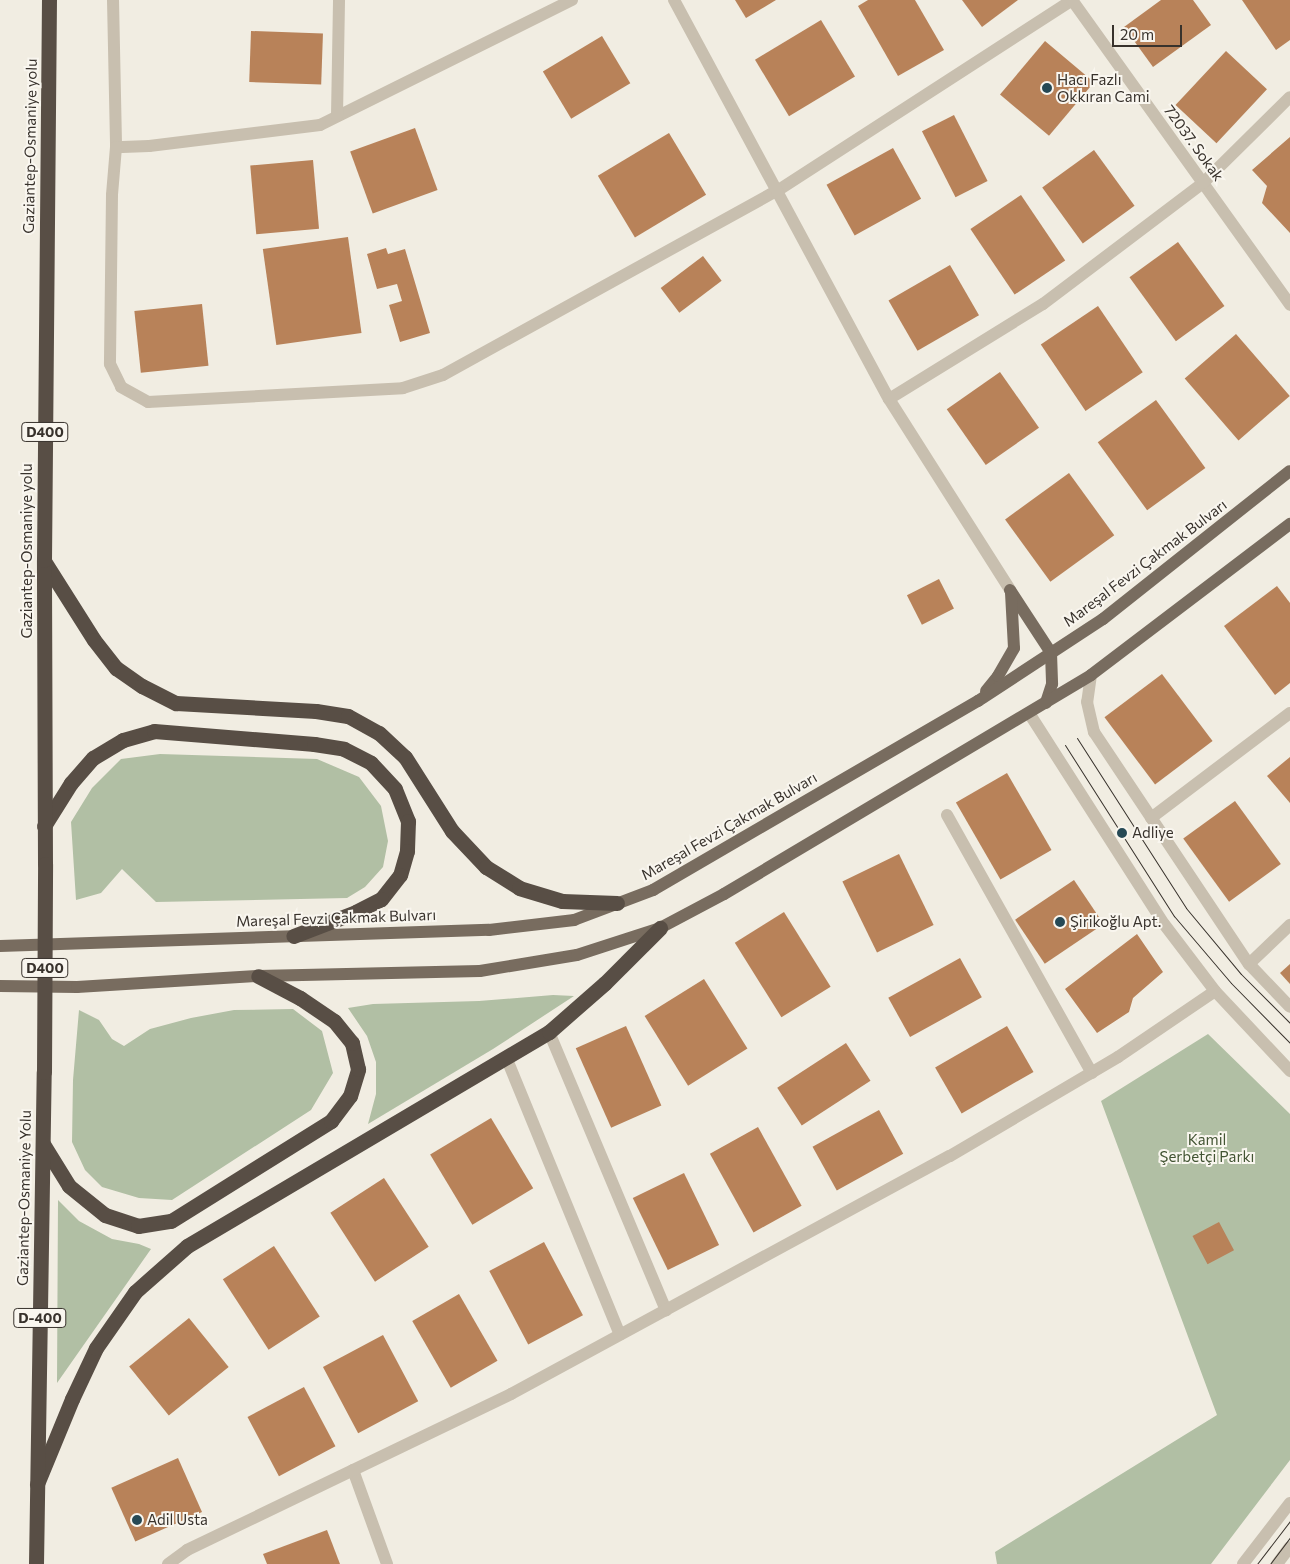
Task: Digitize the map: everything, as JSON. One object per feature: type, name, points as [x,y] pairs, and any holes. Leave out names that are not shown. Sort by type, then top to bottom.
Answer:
[{"type":"highway","name":"Gaziantep-Osmaniye yolu","points":[[44,1072],[44,560],[49,0]]},
{"type":"highway","points":[[44,560],[94,640],[116,668],[142,686],[176,703],[316,711],[348,716],[379,733],[405,756],[452,831],[486,867],[519,888],[562,901],[617,903]]},
{"type":"highway","points":[[44,826],[71,783],[93,758],[123,740],[154,731],[314,744],[344,750],[371,763],[395,789],[408,821],[407,851],[400,875],[381,899],[356,912],[293,936]]},
{"type":"highway","points":[[37,1484],[72,1399],[96,1348],[136,1292],[187,1246],[549,1032],[605,983],[660,928]]},
{"type":"highway","points":[[43,1144],[69,1186],[105,1215],[138,1226],[171,1221],[331,1121],[350,1096],[358,1069],[352,1043],[334,1021],[300,998],[258,976]]},
{"type":"highway","name":"Gaziantep-Osmaniye Yolu","points":[[36,1564],[44,1072]]},
{"type":"main road","name":"Mareşal Fevzi Çakmak Bulvarı","points":[[0,946],[489,930],[574,920],[653,890],[978,701],[1103,619],[1290,471]]},
{"type":"main road","points":[[0,986],[77,987],[258,976],[480,972],[577,956],[660,928],[724,894],[1091,675],[1290,524]]},
{"type":"main road","points":[[1010,590],[1050,653],[1052,684],[1046,703]]},
{"type":"main road","points":[[978,701],[998,676],[1014,648],[1010,590]]},
{"type":"street","points":[[112,0],[116,147],[112,195],[110,364],[121,387],[148,402],[402,388],[443,375],[777,191],[1072,0]]},
{"type":"street","points":[[338,116],[339,0]]},
{"type":"street","points":[[116,147],[149,146],[320,124],[572,0]]},
{"type":"street","points":[[674,0],[888,399],[1010,590]]},
{"type":"street","name":"72037. Sokak","points":[[1072,0],[1290,305]]},
{"type":"street","points":[[888,399],[1044,304],[1203,183],[1290,97]]},
{"type":"street","points":[[1091,675],[1087,702],[1094,732],[1249,964],[1290,1007]]},
{"type":"street","points":[[1029,713],[1164,924],[1214,991],[1290,1071]]},
{"type":"street","points":[[1151,818],[1290,713]]},
{"type":"street","points":[[947,815],[1092,1073]]},
{"type":"street","points":[[1249,964],[1290,924]]},
{"type":"street","points":[[168,1564],[187,1550],[511,1394],[950,1156],[1092,1073],[1214,991]]},
{"type":"street","points":[[549,1032],[666,1310]]},
{"type":"street","points":[[506,1057],[620,1335]]},
{"type":"street","points":[[353,1470],[387,1564]]},
{"type":"street","points":[[1243,1564],[1290,1503]]},
{"type":"street","points":[[1277,1564],[1290,1547]]},
{"type":"green space","points":[[160,754],[317,759],[359,777],[381,806],[388,841],[383,867],[365,887],[347,898],[156,902],[122,869],[101,893],[76,900],[71,822],[92,788],[121,759]]},
{"type":"green space","points":[[553,995],[574,996],[493,1049],[368,1124],[376,1094],[376,1062],[367,1036],[348,1008],[373,1004],[479,1001]]},
{"type":"green space","points":[[293,1009],[322,1031],[333,1073],[311,1110],[172,1200],[139,1198],[102,1187],[85,1170],[72,1142],[73,1080],[79,1010],[99,1020],[112,1039],[124,1046],[150,1029],[191,1018],[234,1010]]},
{"type":"green space","name":"Kamil Şerbetçi Parkı","points":[[1208,1034],[1290,1114],[1290,1460],[1211,1564],[997,1564],[995,1552],[1217,1415],[1101,1101]]},
{"type":"green space","points":[[58,1200],[79,1221],[112,1239],[139,1244],[151,1249],[57,1383]]},
{"type":"building","points":[[735,0],[776,0],[746,18]]},
{"type":"building","points":[[868,0],[915,0],[944,50],[898,76],[858,6]]},
{"type":"building","points":[[962,0],[1018,0],[982,27]]},
{"type":"building","points":[[1161,0],[1193,0],[1211,25],[1153,67],[1124,27]]},
{"type":"building","points":[[1242,0],[1290,0],[1290,40],[1276,50]]},
{"type":"building","points":[[821,20],[855,77],[789,116],[755,60]]},
{"type":"building","points":[[251,31],[323,34],[321,84],[249,82]]},
{"type":"building","points":[[602,36],[630,83],[571,119],[543,72]]},
{"type":"building","name":"Hacı Fazlı Okkıran Cami","points":[[1045,41],[1094,82],[1049,136],[1000,95]]},
{"type":"building","points":[[1226,51],[1267,89],[1216,143],[1176,105]]},
{"type":"building","points":[[954,115],[988,181],[956,197],[922,131]]},
{"type":"building","points":[[415,128],[438,190],[373,214],[350,152]]},
{"type":"building","points":[[669,133],[706,195],[635,237],[598,176]]},
{"type":"building","points":[[1290,137],[1290,233],[1262,203],[1267,186],[1252,170]]},
{"type":"building","points":[[893,148],[921,199],[855,236],[827,185]]},
{"type":"building","points":[[1094,150],[1135,206],[1083,243],[1042,188]]},
{"type":"building","points":[[313,160],[319,229],[256,234],[250,165]]},
{"type":"building","points":[[1021,195],[1065,260],[1015,295],[970,229]]},
{"type":"building","points":[[348,237],[361,333],[276,345],[263,249]]},
{"type":"building","points":[[1178,242],[1224,306],[1176,341],[1129,277]]},
{"type":"building","points":[[386,248],[388,254],[405,249],[430,333],[400,342],[389,305],[402,301],[397,284],[377,289],[367,254]]},
{"type":"building","points":[[703,256],[722,281],[679,313],[661,288]]},
{"type":"building","points":[[950,265],[979,315],[918,351],[889,300]]},
{"type":"building","points":[[202,304],[208,366],[141,373],[134,311]]},
{"type":"building","points":[[1098,306],[1143,372],[1086,411],[1041,345]]},
{"type":"building","points":[[1236,334],[1290,396],[1238,440],[1185,379]]},
{"type":"building","points":[[1000,372],[1039,428],[986,465],[947,409]]},
{"type":"building","points":[[1156,400],[1205,468],[1147,510],[1098,442]]},
{"type":"building","points":[[1069,473],[1114,535],[1050,582],[1005,519]]},
{"type":"building","points":[[939,579],[954,608],[922,625],[907,595]]},
{"type":"building","points":[[1277,586],[1290,603],[1290,683],[1275,695],[1224,626]]},
{"type":"building","points":[[1162,674],[1213,741],[1155,784],[1104,717]]},
{"type":"building","points":[[1290,757],[1290,803],[1267,776]]},
{"type":"building","points":[[1007,773],[1052,850],[1000,880],[956,802]]},
{"type":"building","points":[[1235,801],[1281,864],[1229,902],[1183,839]]},
{"type":"building","points":[[899,854],[934,925],[877,953],[842,882]]},
{"type":"building","name":"Şirikoğlu Apt.","points":[[1074,880],[1104,924],[1045,964],[1015,920]]},
{"type":"building","points":[[784,912],[831,987],[781,1017],[735,943]]},
{"type":"building","points":[[1137,934],[1163,972],[1133,998],[1129,1012],[1097,1033],[1065,989]]},
{"type":"building","points":[[960,958],[982,997],[910,1037],[888,998]]},
{"type":"building","points":[[1290,964],[1290,984],[1280,973]]},
{"type":"building","points":[[704,979],[747,1049],[688,1086],[645,1016]]},
{"type":"building","points":[[626,1026],[661,1105],[611,1128],[576,1048]]},
{"type":"building","points":[[1007,1026],[1034,1072],[962,1113],[935,1068]]},
{"type":"building","points":[[846,1043],[871,1081],[802,1125],[777,1088]]},
{"type":"building","points":[[879,1110],[903,1154],[837,1191],[813,1147]]},
{"type":"building","points":[[491,1118],[533,1188],[472,1225],[430,1155]]},
{"type":"building","points":[[758,1127],[802,1206],[754,1232],[710,1154]]},
{"type":"building","points":[[684,1173],[719,1245],[668,1270],[633,1198]]},
{"type":"building","points":[[384,1178],[429,1247],[375,1282],[330,1213]]},
{"type":"building","points":[[1219,1222],[1234,1250],[1208,1264],[1193,1236]]},
{"type":"building","points":[[544,1242],[583,1315],[528,1344],[489,1271]]},
{"type":"building","points":[[274,1246],[320,1316],[269,1350],[223,1279]]},
{"type":"building","points":[[459,1294],[498,1361],[451,1388],[412,1321]]},
{"type":"building","points":[[189,1318],[229,1367],[169,1415],[129,1366]]},
{"type":"building","points":[[383,1335],[418,1401],[358,1433],[323,1367]]},
{"type":"building","points":[[304,1387],[335,1446],[279,1476],[247,1417]]},
{"type":"building","points":[[178,1458],[202,1512],[135,1542],[111,1488]]},
{"type":"building","points":[[327,1530],[340,1564],[267,1564],[263,1554]]},
{"type":"tram line","points":[[1077,738],[1186,908],[1241,974],[1290,1023]]},
{"type":"tram line","points":[[1065,745],[1174,916],[1231,983],[1290,1043]]},
{"type":"tram line","points":[[1257,1564],[1290,1521]]},
{"type":"tram line","points":[[1270,1564],[1290,1537]]},
{"type":"place","name":"Hacı Fazlı Okkıran Cami","points":[[1047,88]]},
{"type":"place","name":"Adliye","points":[[1122,833]]},
{"type":"place","name":"Şirikoğlu Apt.","points":[[1060,922]]},
{"type":"place","name":"Adil Usta","points":[[137,1520]]}]
